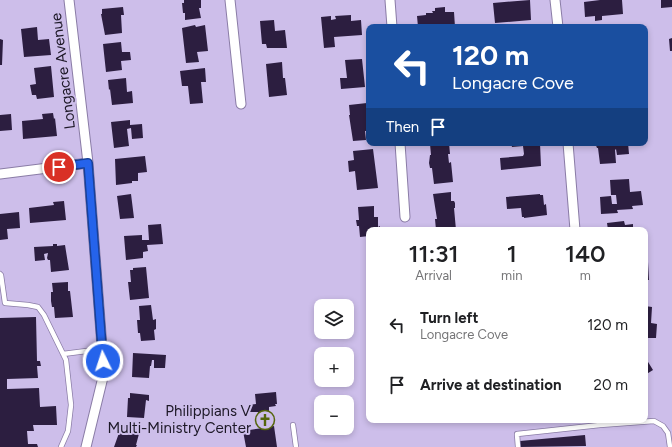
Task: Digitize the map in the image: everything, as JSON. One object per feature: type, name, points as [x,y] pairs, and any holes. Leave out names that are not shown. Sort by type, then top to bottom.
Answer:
[{"type":"street","name":"Longacre Avenue","points":[[69,0],[88,163],[104,373],[86,447]]},
{"type":"street","points":[[230,0],[241,104]]},
{"type":"street","points":[[390,0],[392,24]]},
{"type":"street","points":[[556,0],[558,24]]},
{"type":"street","points":[[400,146],[405,217]]},
{"type":"street","points":[[568,146],[575,227]]},
{"type":"street","points":[[0,174],[88,163]]},
{"type":"lane","points":[[0,274],[5,303],[38,307],[44,314],[64,354],[71,406],[68,431],[61,447]]},
{"type":"lane","points":[[64,354],[102,349]]},
{"type":"lane","points":[[648,421],[654,421],[664,426],[668,433],[670,447]]},
{"type":"lane","points":[[518,447],[517,434],[627,423]]},
{"type":"lane","points":[[292,425],[296,447]]},
{"type":"building","points":[[184,0],[201,0],[201,8],[199,8],[201,18],[185,20],[185,13],[183,13],[182,3],[184,3]]},
{"type":"building","points":[[530,0],[531,20],[495,23],[493,3]]},
{"type":"building","points":[[622,0],[623,14],[602,16],[602,20],[595,21],[595,16],[585,17],[584,2]]},
{"type":"building","points":[[661,0],[672,0],[672,7],[661,8]]},
{"type":"building","points":[[123,7],[124,15],[121,15],[122,33],[105,35],[101,14],[102,9]]},
{"type":"building","points":[[445,7],[445,12],[454,12],[455,24],[418,24],[417,16],[426,15],[426,13],[433,13],[432,11],[435,11],[435,8]]},
{"type":"building","points":[[351,15],[351,21],[361,20],[362,35],[334,37],[335,47],[324,48],[321,17],[331,16],[331,20],[336,19],[335,16]]},
{"type":"building","points":[[274,20],[275,31],[285,30],[287,48],[267,48],[266,44],[262,44],[260,21]]},
{"type":"building","points":[[195,25],[196,27],[205,25],[208,51],[197,52],[199,62],[186,63],[182,28]]},
{"type":"building","points":[[37,27],[38,40],[49,39],[51,55],[24,57],[21,29]]},
{"type":"building","points":[[672,38],[672,51],[670,51],[669,39]]},
{"type":"building","points":[[0,39],[3,40],[2,65],[0,65]]},
{"type":"building","points":[[121,42],[122,52],[130,52],[131,60],[121,61],[122,70],[106,72],[103,44]]},
{"type":"building","points":[[362,59],[365,87],[341,89],[340,78],[347,78],[345,60]]},
{"type":"building","points":[[282,62],[283,78],[285,78],[287,95],[269,97],[266,64]]},
{"type":"building","points":[[51,66],[54,97],[37,99],[36,95],[32,95],[30,85],[36,84],[34,68]]},
{"type":"building","points":[[205,68],[206,82],[201,82],[203,103],[190,104],[188,86],[182,86],[180,71]]},
{"type":"building","points":[[126,78],[127,92],[132,91],[133,103],[112,105],[108,80]]},
{"type":"building","points":[[366,103],[366,140],[353,141],[349,105]]},
{"type":"building","points":[[53,113],[57,136],[23,139],[22,121],[43,119],[42,114]]},
{"type":"building","points":[[11,114],[12,130],[0,131],[0,115]]},
{"type":"building","points":[[130,120],[130,125],[142,124],[143,138],[132,139],[131,128],[127,129],[129,146],[114,148],[111,122]]},
{"type":"building","points":[[430,146],[449,146],[450,154],[448,154],[449,163],[451,162],[453,182],[434,184],[432,168],[430,168],[429,163],[431,155]]},
{"type":"building","points":[[523,146],[540,146],[541,166],[501,170],[500,158],[523,156]]},
{"type":"building","points":[[596,146],[628,146],[629,154],[617,155],[616,149],[616,163],[600,164]]},
{"type":"building","points":[[373,149],[378,188],[357,190],[355,171],[349,172],[348,161],[354,160],[353,151]]},
{"type":"building","points":[[145,156],[147,172],[138,173],[138,181],[116,185],[115,159]]},
{"type":"building","points":[[629,179],[630,192],[641,191],[643,205],[632,206],[633,209],[617,210],[618,213],[601,214],[600,197],[611,196],[612,204],[617,204],[616,195],[611,195],[610,180]]},
{"type":"building","points":[[451,192],[451,201],[454,201],[455,203],[456,227],[436,227],[435,219],[437,219],[433,194]]},
{"type":"building","points":[[131,194],[134,218],[120,219],[117,196]]},
{"type":"building","points":[[543,195],[544,205],[546,204],[547,215],[524,218],[522,217],[521,208],[507,209],[506,197]]},
{"type":"building","points":[[64,201],[66,220],[30,223],[29,208],[54,205],[53,202]]},
{"type":"building","points":[[374,206],[374,217],[378,217],[378,227],[366,227],[366,236],[360,237],[359,226],[357,226],[356,220],[359,220],[358,207]]},
{"type":"building","points":[[19,212],[20,228],[7,229],[8,239],[0,240],[0,214]]},
{"type":"building","points":[[624,221],[625,225],[633,224],[633,227],[608,227],[607,223]]},
{"type":"building","points":[[161,224],[163,244],[147,245],[148,251],[143,252],[143,258],[126,260],[124,236],[142,235],[142,240],[149,240],[148,225]]},
{"type":"building","points":[[53,244],[57,244],[57,246],[65,245],[69,270],[51,272],[50,260],[47,258],[48,253],[44,254],[45,260],[35,261],[34,247],[53,246]]},
{"type":"building","points":[[146,267],[149,298],[130,300],[128,282],[131,282],[130,270],[133,270],[133,268]]},
{"type":"building","points":[[68,282],[68,291],[70,291],[73,317],[55,318],[54,307],[52,307],[51,301],[51,292],[53,292],[52,283]]},
{"type":"building","points":[[151,305],[153,320],[156,319],[156,329],[154,330],[155,340],[141,341],[140,333],[138,333],[137,320],[140,320],[139,306]]},
{"type":"building","points":[[648,306],[652,307],[651,323],[657,324],[656,338],[648,338]]},
{"type":"building","points":[[36,317],[37,361],[40,361],[41,366],[37,366],[38,378],[7,379],[7,389],[39,388],[40,407],[56,406],[57,425],[33,425],[34,431],[27,431],[28,444],[37,444],[38,447],[0,447],[0,318]]},
{"type":"building","points":[[133,353],[166,355],[165,368],[154,368],[154,360],[152,360],[149,378],[132,377]]},
{"type":"building","points":[[648,362],[653,370],[648,373]]},
{"type":"building","name":"Philippians V Multi-Ministry Center","points":[[276,392],[277,404],[275,404],[276,406],[269,407],[269,412],[266,413],[269,427],[274,426],[277,447],[246,447],[243,431],[263,428],[261,413],[248,412],[248,405],[256,404],[255,394]]},
{"type":"building","points":[[130,393],[149,395],[149,401],[146,400],[144,418],[127,417],[128,398],[130,398]]},
{"type":"building","points":[[123,425],[140,430],[136,447],[114,447]]},
{"type":"building","points":[[585,435],[586,446],[520,447],[520,441]]},
{"type":"place","name":"Philippians V Multi-Ministry Center","points":[[265,420]]},
{"type":"route","points":[[59,167],[88,163],[103,361]]}]
